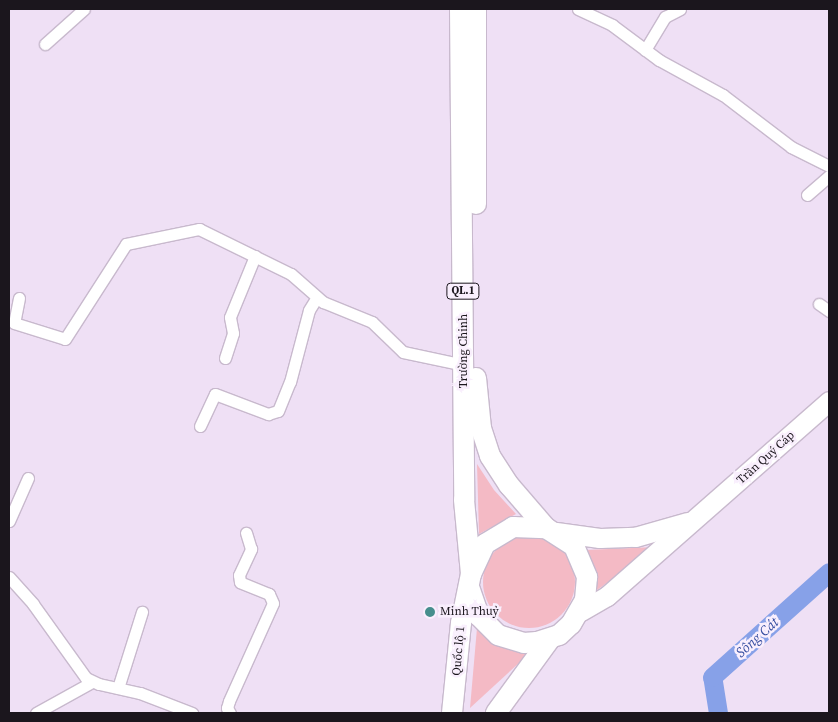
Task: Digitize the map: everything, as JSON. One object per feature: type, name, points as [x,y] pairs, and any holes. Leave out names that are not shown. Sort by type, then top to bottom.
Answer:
[{"type":"highway","name":"Trường Chinh","points":[[460,9],[464,500],[470,582]]},
{"type":"highway","name":"Trường Chinh","points":[[476,9],[476,381],[479,417],[482,436],[494,463],[551,530]]},
{"type":"highway","name":"QL.1","points":[[496,713],[550,639],[571,624],[581,611],[587,589],[585,566],[574,546],[551,530],[524,525],[503,531],[485,544],[470,582],[479,616],[498,635],[524,643],[550,639]]},
{"type":"highway","name":"Quốc lộ 1","points":[[452,713],[461,623],[470,582]]},
{"type":"main road","name":"Trần Quý Cáp","points":[[581,611],[596,605],[702,516],[829,401]]},
{"type":"main road","name":"Trần Quý Cáp","points":[[551,530],[600,538],[635,538],[658,533],[702,516]]},
{"type":"street","points":[[45,44],[84,9]]},
{"type":"street","points":[[578,9],[612,26],[645,50],[723,95],[792,146],[829,166]]},
{"type":"street","points":[[645,50],[665,17],[680,9]]},
{"type":"street","points":[[807,195],[829,176]]},
{"type":"street","points":[[19,298],[14,323],[65,339],[129,242],[196,229],[291,274],[317,298],[372,322],[403,352],[464,365]]},
{"type":"street","points":[[225,358],[233,333],[230,317],[255,256]]},
{"type":"street","points":[[200,426],[215,394],[268,414],[278,411],[290,382],[309,310],[317,298]]},
{"type":"street","points":[[819,304],[829,311]]},
{"type":"street","points":[[9,521],[28,478]]},
{"type":"street","points":[[230,713],[227,708],[229,701],[273,603],[269,594],[240,582],[239,575],[251,549],[246,533]]},
{"type":"street","points":[[9,577],[33,604],[82,674],[92,682],[118,688],[176,710],[192,713]]},
{"type":"street","points":[[118,688],[142,612]]},
{"type":"street","points":[[36,713],[92,682]]},
{"type":"shaded area","points":[[477,464],[494,490],[516,514],[479,534]]},
{"type":"shaded area","points":[[529,536],[547,540],[561,550],[571,564],[575,582],[571,600],[561,614],[547,624],[529,628],[511,624],[497,614],[487,600],[483,582],[487,564],[497,550],[511,540]]},
{"type":"shaded area","points":[[656,547],[593,593],[585,550]]},
{"type":"shaded area","points":[[477,628],[532,651],[470,708]]},
{"type":"waterway","name":"Sông Cát","points":[[718,713],[712,677],[829,572]]},
{"type":"place","name":"Minh Thuỷ","points":[[430,612]]}]
